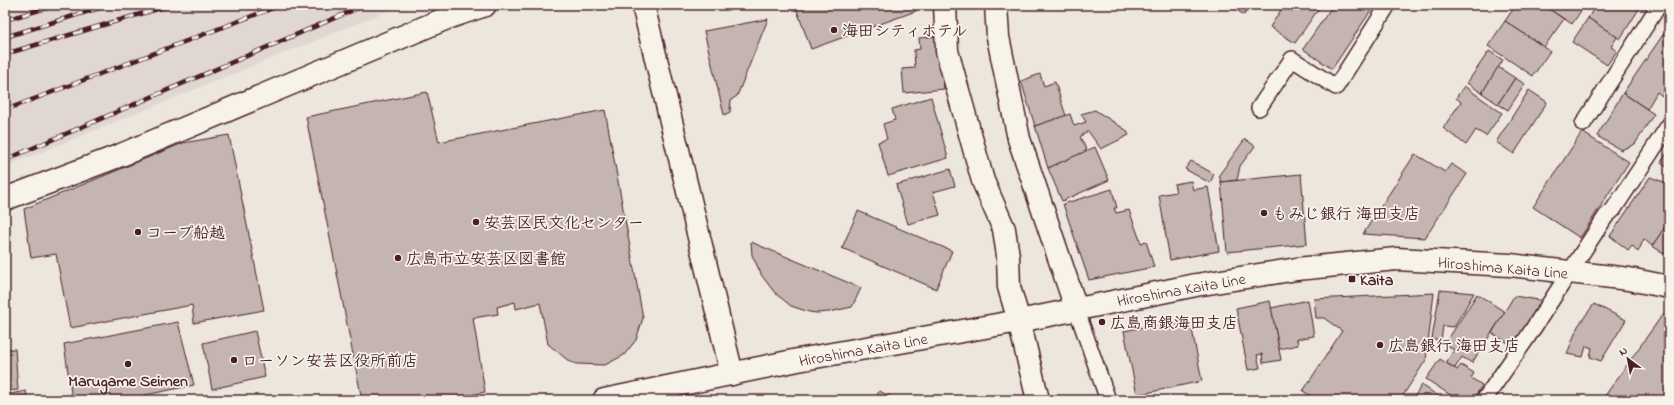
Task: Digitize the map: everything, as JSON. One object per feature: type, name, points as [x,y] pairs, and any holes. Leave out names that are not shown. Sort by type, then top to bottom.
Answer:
[{"type":"street","points":[[6,200],[121,155],[447,18],[485,5]]},
{"type":"street","points":[[643,5],[732,374]]},
{"type":"street","points":[[945,5],[947,51],[983,181],[1004,228],[1008,256],[1009,287],[1026,319],[1027,354],[1038,400]]},
{"type":"street","points":[[996,5],[998,37],[1019,139],[1070,310]]},
{"type":"street","name":"Hiroshima Kaita Line","points":[[604,400],[798,360],[1026,319],[1196,285],[1297,269],[1396,259],[1510,265],[1629,279],[1669,287]]},
{"type":"street","points":[[1027,354],[1046,377],[1052,400]]},
{"type":"lane","points":[[1259,108],[1292,59],[1336,87],[1388,5]]},
{"type":"lane","points":[[1583,124],[1659,5]]},
{"type":"lane","points":[[1484,400],[1571,272],[1606,216],[1613,210],[1669,125]]},
{"type":"lane","points":[[1070,310],[1108,400]]},
{"type":"shaded area","points":[[402,5],[5,167],[5,6]]},
{"type":"building","name":"海田シティホテル","points":[[795,5],[914,5],[916,11],[811,49]]},
{"type":"building","points":[[1229,5],[1251,5],[1244,15]]},
{"type":"building","points":[[1284,5],[1321,5],[1295,43],[1270,27]]},
{"type":"building","points":[[1333,5],[1374,6],[1332,69],[1303,49]]},
{"type":"building","points":[[1516,5],[1543,5],[1564,19],[1544,47],[1505,21]]},
{"type":"building","points":[[1543,5],[1585,5],[1572,24]]},
{"type":"building","points":[[1596,5],[1635,5],[1634,6],[1639,9],[1620,39],[1588,18]]},
{"type":"building","points":[[1588,18],[1617,37],[1611,47],[1617,51],[1607,65],[1572,42]]},
{"type":"building","points":[[768,19],[737,96],[731,100],[730,112],[724,115],[704,31]]},
{"type":"building","points":[[1505,21],[1550,51],[1533,76],[1488,46]]},
{"type":"building","points":[[1669,26],[1669,85],[1662,96],[1657,92],[1647,109],[1623,93]]},
{"type":"building","points":[[939,36],[944,89],[904,93],[902,69],[915,68],[914,50],[920,49],[919,38]]},
{"type":"building","points":[[1489,51],[1503,60],[1482,93],[1467,83]]},
{"type":"building","points":[[1498,67],[1515,78],[1498,104],[1482,93]]},
{"type":"building","points":[[1040,74],[1044,86],[1055,82],[1066,116],[1035,126],[1021,81]]},
{"type":"building","points":[[1515,78],[1525,84],[1508,110],[1498,104]]},
{"type":"building","points":[[1464,86],[1502,113],[1486,136],[1476,130],[1466,145],[1443,128],[1461,102],[1456,98]]},
{"type":"building","points":[[1529,90],[1547,102],[1514,154],[1496,142]]},
{"type":"building","name":"安芸区民文化センター","points":[[427,92],[439,142],[605,110],[643,318],[636,340],[624,355],[605,365],[577,364],[570,362],[548,344],[540,303],[516,309],[515,302],[497,307],[498,314],[473,318],[485,392],[446,400],[362,400],[306,117]]},
{"type":"building","points":[[1623,93],[1654,114],[1635,144],[1621,150],[1597,136]]},
{"type":"building","points":[[931,97],[948,158],[888,176],[878,142],[887,139],[883,124],[895,120],[892,109]]},
{"type":"building","points":[[1095,110],[1126,130],[1129,135],[1101,149],[1088,131],[1080,137],[1087,151],[1048,168],[1035,126],[1070,114],[1074,126],[1086,122],[1081,114]]},
{"type":"building","points":[[1582,132],[1629,162],[1580,238],[1533,207]]},
{"type":"building","name":"コープ船越","points":[[229,135],[264,310],[194,323],[192,305],[70,328],[56,254],[31,258],[24,209],[183,143]]},
{"type":"building","points":[[1245,139],[1255,146],[1240,166],[1237,180],[1221,182],[1219,175]]},
{"type":"building","points":[[1095,147],[1109,180],[1062,201],[1048,168]]},
{"type":"building","points":[[1669,150],[1669,168],[1661,162]]},
{"type":"building","points":[[1415,154],[1445,172],[1451,164],[1467,174],[1425,238],[1363,234]]},
{"type":"building","points":[[1191,161],[1214,174],[1210,183],[1185,169]]},
{"type":"building","points":[[950,169],[955,186],[933,192],[940,215],[908,224],[896,185]]},
{"type":"building","name":"もみじ銀行 海田支店","points":[[1301,174],[1307,244],[1227,252],[1221,182]]},
{"type":"building","points":[[1650,177],[1669,184],[1669,221],[1652,246],[1644,239],[1638,252],[1632,245],[1628,250],[1610,236]]},
{"type":"building","points":[[1191,181],[1193,190],[1208,187],[1219,251],[1170,260],[1159,195],[1176,192],[1174,184]]},
{"type":"building","points":[[1112,189],[1117,208],[1114,208],[1116,213],[1129,210],[1141,243],[1146,241],[1154,267],[1089,280],[1063,204]]},
{"type":"building","points":[[858,211],[952,251],[936,289],[842,248]]},
{"type":"building","points":[[1669,221],[1669,256],[1652,246]]},
{"type":"building","points":[[751,242],[861,288],[852,307],[817,313],[791,306],[775,293],[762,276],[752,255]]},
{"type":"building","points":[[1440,290],[1474,293],[1454,327],[1443,326],[1441,341],[1432,339]]},
{"type":"building","name":"広島銀行 海田支店","points":[[1434,293],[1426,360],[1400,400],[1317,400],[1303,391],[1342,331],[1324,318],[1316,318],[1314,299]]},
{"type":"building","points":[[1477,294],[1505,312],[1472,363],[1462,357],[1455,368],[1446,363],[1454,350],[1445,344]]},
{"type":"building","points":[[1514,296],[1545,301],[1513,346],[1492,333]]},
{"type":"building","points":[[1308,300],[1314,336],[1297,339],[1298,345],[1279,349],[1271,308]]},
{"type":"building","points":[[1270,301],[1281,360],[1263,363],[1262,354],[1257,355],[1260,368],[1248,370],[1236,308]]},
{"type":"building","points":[[1594,304],[1626,320],[1601,361],[1590,357],[1592,348],[1586,346],[1583,357],[1567,354],[1578,326]]},
{"type":"building","points":[[1663,314],[1669,318],[1669,400],[1602,400]]},
{"type":"building","points":[[1178,320],[1179,327],[1191,324],[1202,381],[1137,395],[1124,331]]},
{"type":"building","name":"Marugame Seimen","points":[[178,322],[194,385],[121,400],[72,400],[64,344]]},
{"type":"building","points":[[5,330],[10,333],[5,342]]},
{"type":"building","name":"ローソン安芸区役所前店","points":[[255,331],[265,377],[212,389],[203,343]]},
{"type":"building","points":[[5,349],[15,349],[18,390],[5,391]]},
{"type":"building","points":[[1440,359],[1457,370],[1461,365],[1474,373],[1471,378],[1482,385],[1473,400],[1458,400],[1426,379]]},
{"type":"building","points":[[1422,385],[1444,400],[1412,400]]},
{"type":"building","points":[[26,391],[28,400],[5,400],[5,395]]},
{"type":"building","points":[[879,391],[898,400],[875,400]]},
{"type":"building","points":[[465,396],[466,400],[446,400]]},
{"type":"railway","points":[[5,20],[57,5]]},
{"type":"railway","points":[[5,37],[109,5]]},
{"type":"railway","points":[[5,54],[171,5]]},
{"type":"railway","points":[[5,110],[281,5]]},
{"type":"railway","points":[[5,160],[365,5]]},
{"type":"place","name":"海田シティホテル","points":[[834,30]]},
{"type":"place","name":"もみじ銀行 海田支店","points":[[1264,213]]},
{"type":"place","name":"安芸区民文化センター","points":[[476,222]]},
{"type":"place","name":"コープ船越","points":[[138,232]]},
{"type":"place","name":"広島市立安芸区図書館","points":[[398,258]]},
{"type":"place","name":"Kaita","points":[[1352,279]]},
{"type":"place","name":"広島商銀海田支店","points":[[1102,322]]},
{"type":"place","name":"広島銀行 海田支店","points":[[1380,345]]},
{"type":"place","name":"ローソン安芸区役所前店","points":[[234,360]]},
{"type":"place","name":"Marugame Seimen","points":[[128,364]]}]
